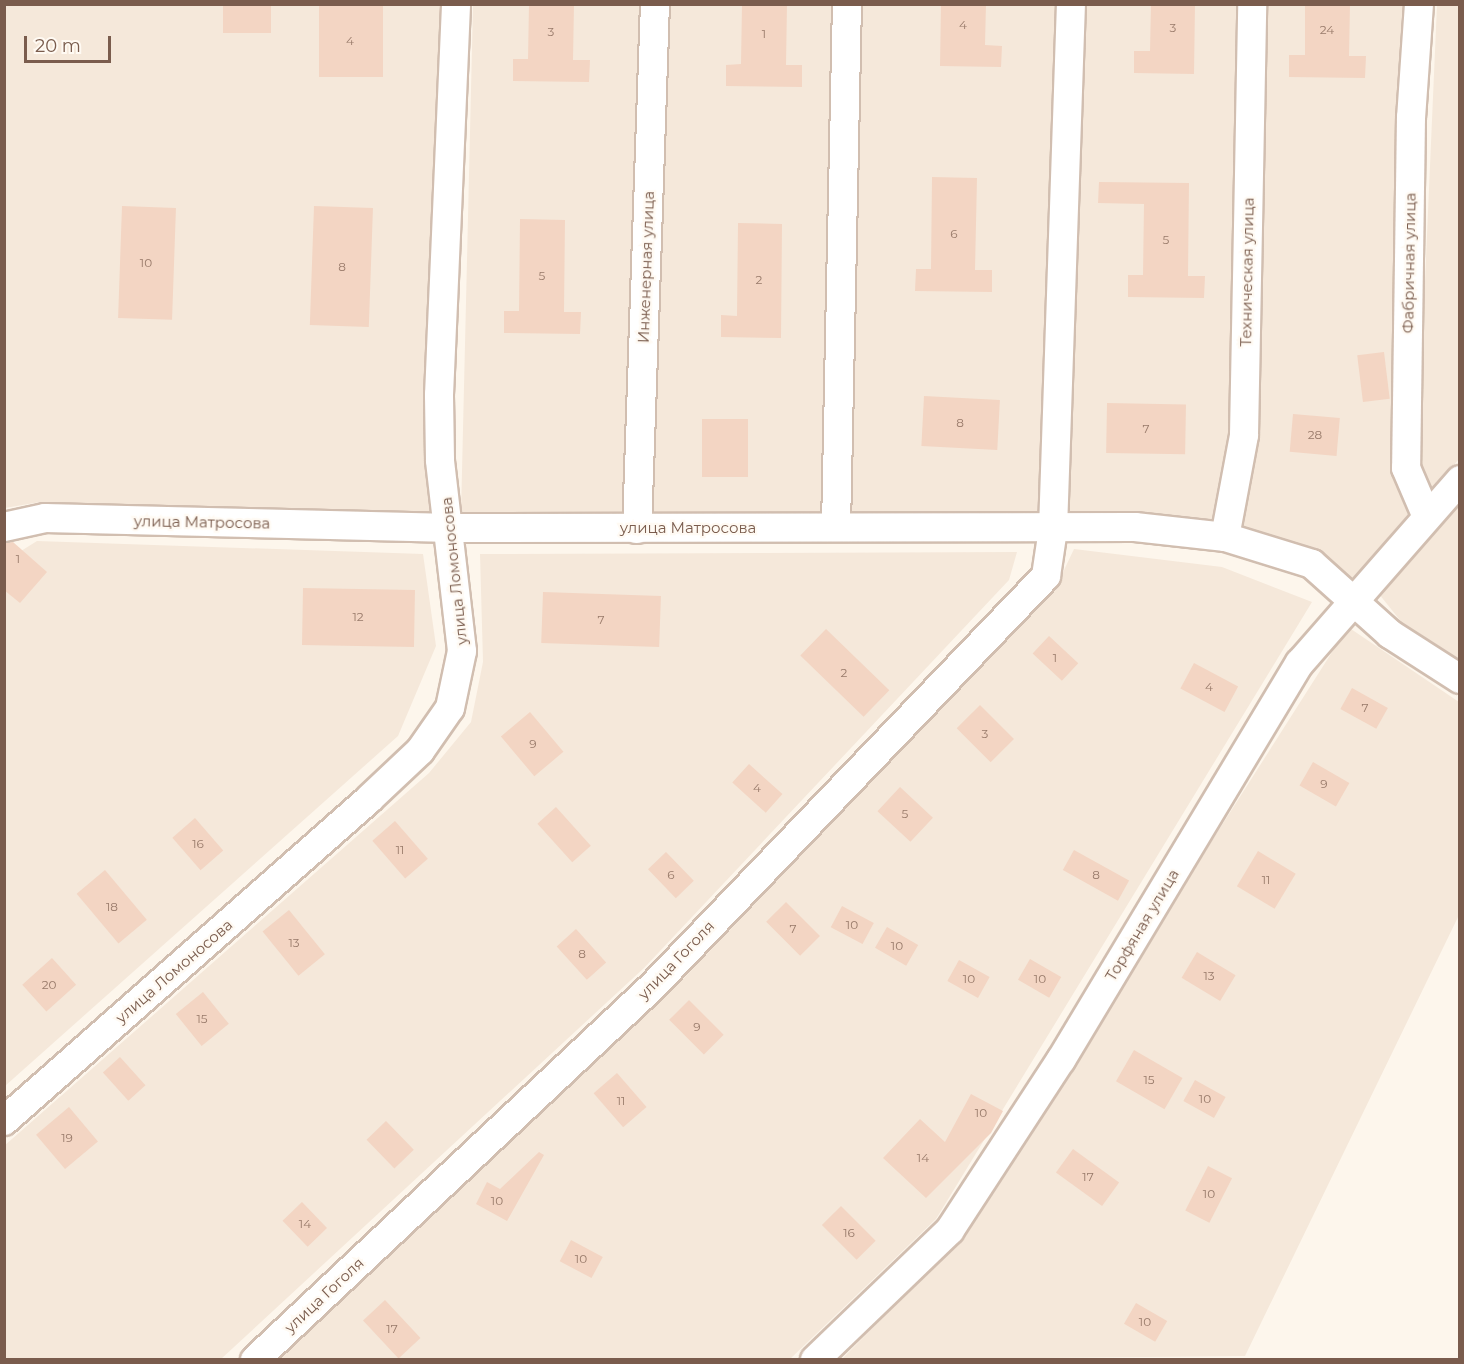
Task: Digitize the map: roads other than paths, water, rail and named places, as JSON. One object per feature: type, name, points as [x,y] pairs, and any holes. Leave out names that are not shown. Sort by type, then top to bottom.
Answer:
[{"type":"street","name":"улица Ломоносова","points":[[4,1121],[420,751],[450,708],[462,651],[452,528],[440,460],[440,395],[456,4]]},
{"type":"street","name":"Инженерная улица","points":[[637,529],[656,4]]},
{"type":"street","points":[[836,527],[847,4]]},
{"type":"street","points":[[1053,529],[1071,4]]},
{"type":"street","name":"Техническая улица","points":[[1225,537],[1244,435],[1252,4]]},
{"type":"street","name":"Фабричная улица","points":[[1419,4],[1412,117],[1406,468],[1427,517]]},
{"type":"street","name":"Торфяная улица","points":[[815,1359],[950,1230],[1061,1060],[1300,663],[1460,480]]},
{"type":"street","name":"улица Матросова","points":[[4,527],[45,518],[452,528],[1053,529],[1135,527],[1225,537],[1312,564],[1356,598],[1390,634],[1460,679]]},
{"type":"street","name":"улица Гоголя","points":[[255,1359],[653,986],[1046,576],[1053,529]]}]
